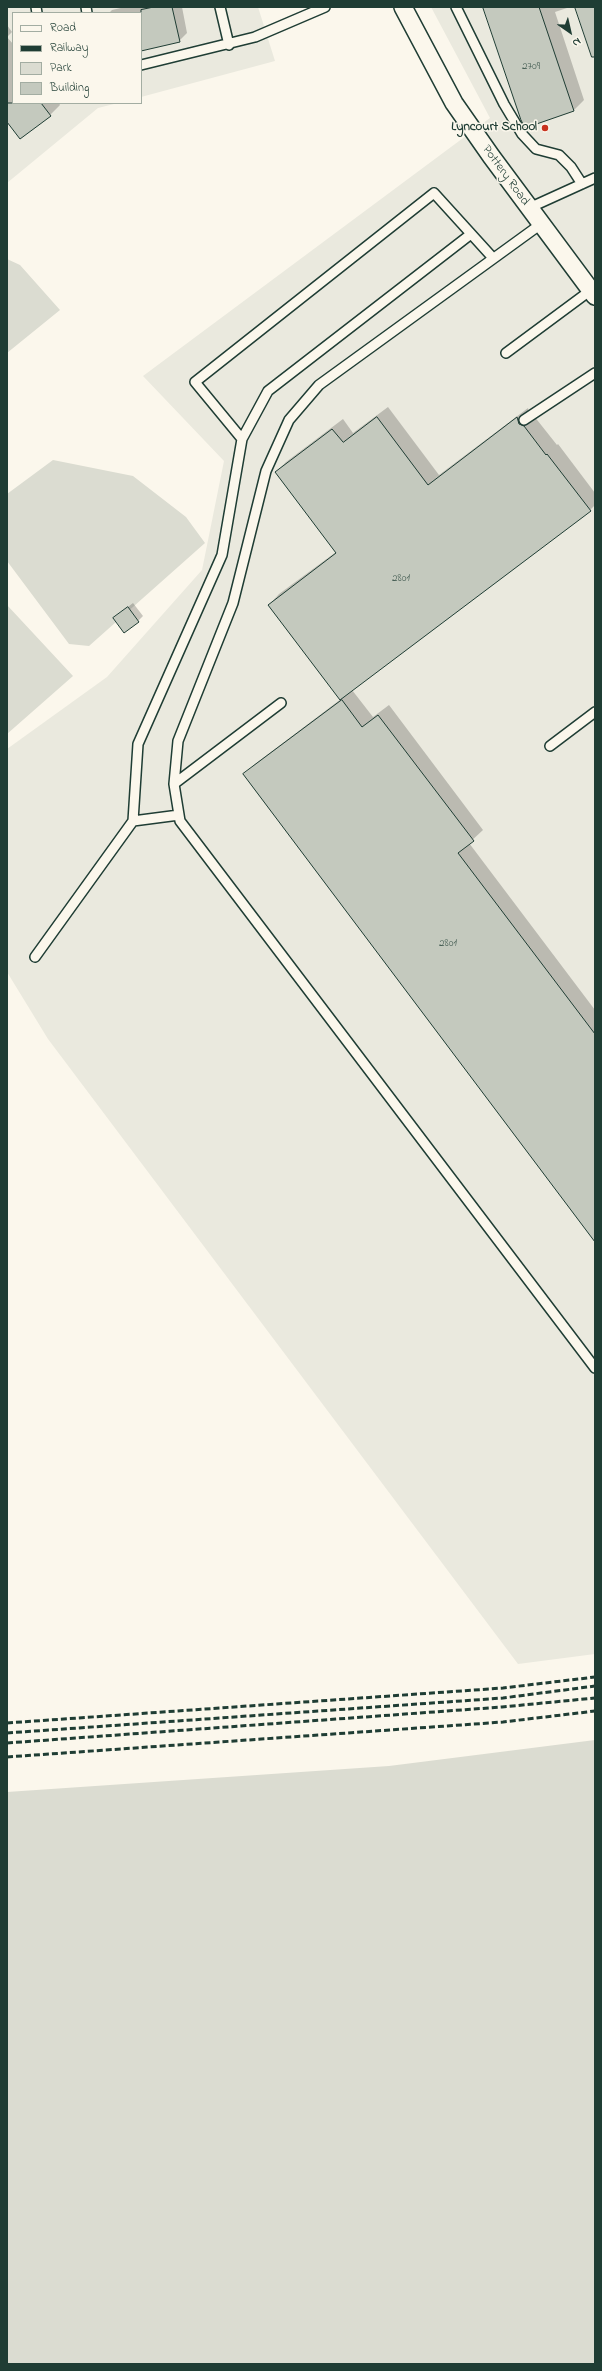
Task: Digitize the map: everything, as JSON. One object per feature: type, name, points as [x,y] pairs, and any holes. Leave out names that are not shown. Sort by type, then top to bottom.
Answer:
[{"type":"street","name":"Pottery Road","points":[[403,7],[454,103],[529,208],[593,293]]},
{"type":"lane","points":[[220,7],[229,45]]},
{"type":"lane","points":[[142,65],[229,45],[255,37],[325,7]]},
{"type":"lane","points":[[456,7],[504,104],[522,134],[536,149],[559,155],[571,167],[582,184]]},
{"type":"lane","points":[[529,208],[594,179]]},
{"type":"lane","points":[[242,439],[195,382],[434,193],[493,258]]},
{"type":"lane","points":[[541,224],[320,385],[289,420],[266,471],[233,603],[178,741],[174,784],[180,821],[595,1368]]},
{"type":"lane","points":[[35,957],[133,821],[138,744],[222,555],[242,439],[268,391],[471,234]]},
{"type":"lane","points":[[506,353],[593,293]]},
{"type":"lane","points":[[524,420],[595,373]]},
{"type":"lane","points":[[174,784],[281,703]]},
{"type":"lane","points":[[550,746],[595,712]]},
{"type":"lane","points":[[133,821],[179,815]]},
{"type":"shaded area","points":[[7,7],[258,7],[275,61],[142,97],[142,12],[12,12],[12,104],[114,104],[98,108],[7,183]]},
{"type":"shaded area","points":[[431,7],[595,7],[595,1654],[518,1664],[48,1039],[7,972],[7,749],[107,677],[202,570],[224,461],[143,376],[490,118]]},
{"type":"green space","points":[[7,259],[20,265],[60,310],[7,353]]},
{"type":"green space","points":[[53,460],[133,476],[186,517],[205,543],[89,646],[69,644],[7,561],[7,494]]},
{"type":"green space","points":[[7,605],[73,676],[7,734]]},
{"type":"green space","points":[[595,1740],[595,2364],[7,2364],[7,1792],[389,1766]]},
{"type":"building","points":[[154,7],[172,7],[180,42],[142,51],[141,10]]},
{"type":"building","points":[[483,7],[539,7],[574,111],[525,128]]},
{"type":"building","points":[[575,7],[595,7],[595,57],[592,57]]},
{"type":"building","points":[[7,103],[42,104],[51,116],[20,139],[7,122]]},
{"type":"building","points":[[377,417],[428,485],[517,417],[519,424],[524,426],[591,511],[340,700],[268,605],[336,553],[275,472],[332,429],[343,442]]},
{"type":"building","points":[[128,607],[139,622],[124,633],[113,618]]},
{"type":"building","points":[[342,700],[362,727],[378,715],[474,841],[458,853],[595,1034],[595,1242],[243,774]]},
{"type":"railway","points":[[7,1723],[503,1688],[595,1677]]},
{"type":"railway","points":[[7,1733],[503,1698],[595,1686]]},
{"type":"railway","points":[[7,1743],[502,1707],[595,1698]]},
{"type":"railway","points":[[7,1757],[503,1722],[595,1711]]},
{"type":"place","name":"Lyncourt School","points":[[545,128]]}]
